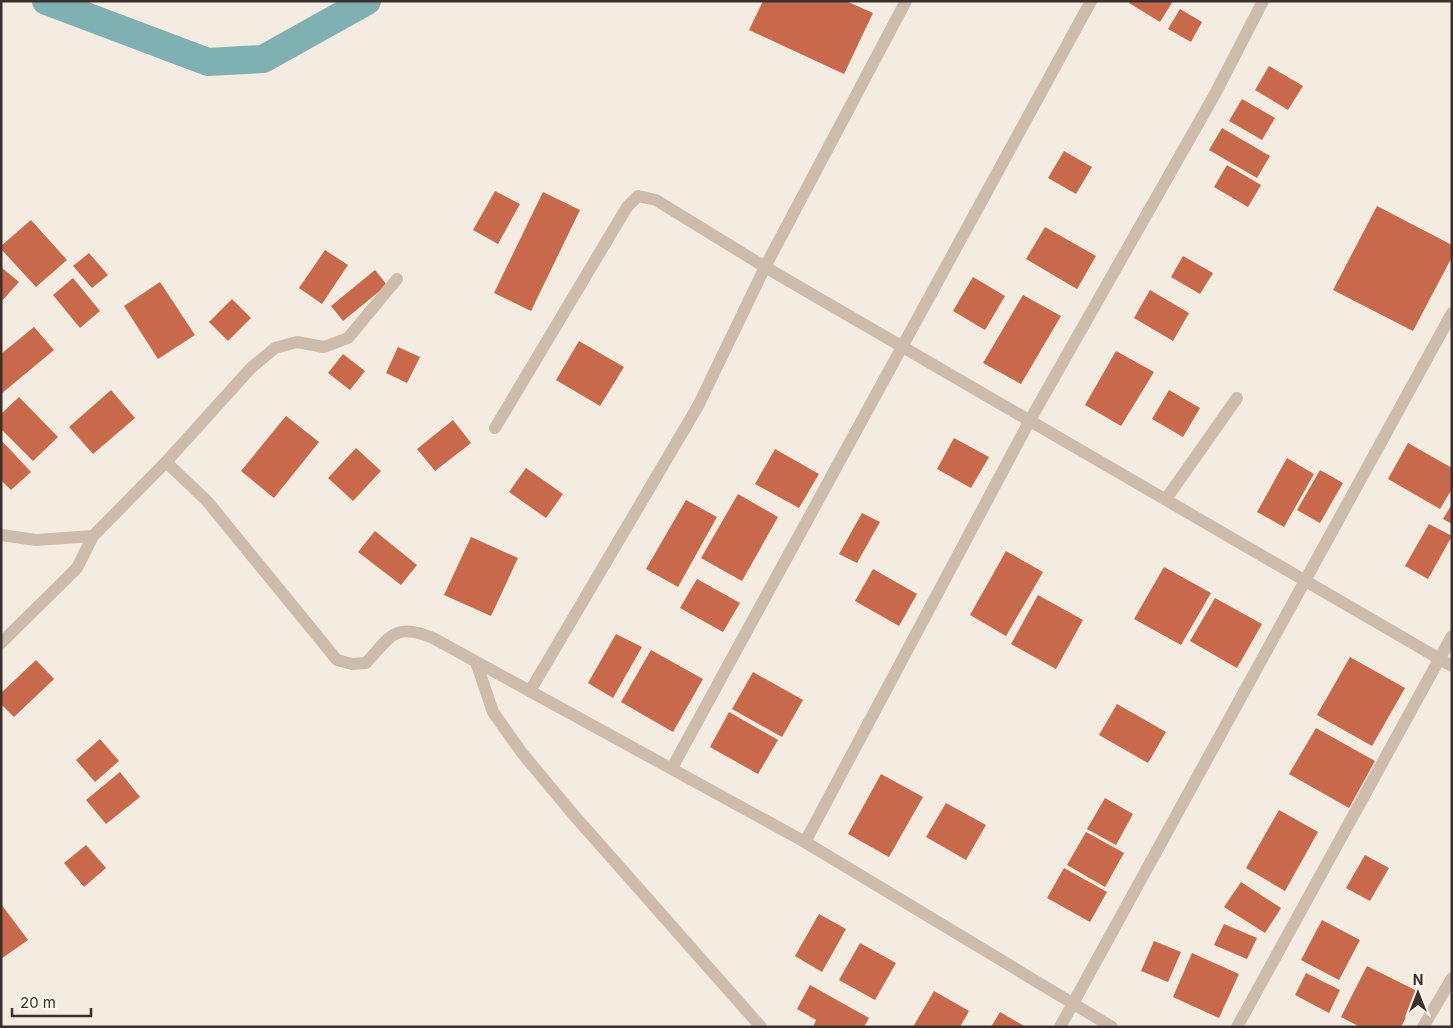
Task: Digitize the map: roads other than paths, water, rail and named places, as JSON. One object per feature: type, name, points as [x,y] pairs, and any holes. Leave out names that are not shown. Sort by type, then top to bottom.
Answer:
[{"type":"street","points":[[530,691],[698,406],[765,267],[906,1]]},
{"type":"street","points":[[672,768],[1092,1]]},
{"type":"street","points":[[805,842],[1030,420],[1215,94],[1263,1]]},
{"type":"street","points":[[495,428],[627,207],[638,196],[656,200],[765,267],[1452,666]]},
{"type":"street","points":[[1,643],[77,568],[93,536],[166,462],[251,368],[275,348],[297,342],[324,347],[348,338],[397,279]]},
{"type":"street","points":[[1060,1027],[1452,313]]},
{"type":"street","points":[[1166,499],[1237,398]]},
{"type":"street","points":[[166,462],[207,501],[337,660],[352,664],[366,663],[393,634],[414,630],[530,691],[805,842],[1112,1027]]},
{"type":"street","points":[[1,535],[36,540],[93,536]]},
{"type":"street","points":[[1237,1027],[1452,636]]},
{"type":"street","points":[[476,662],[492,712],[522,753],[572,813],[761,1027]]},
{"type":"street","points":[[1423,1027],[1452,978]]},
{"type":"waterway","points":[[46,1],[208,62],[263,59],[367,1]]}]
